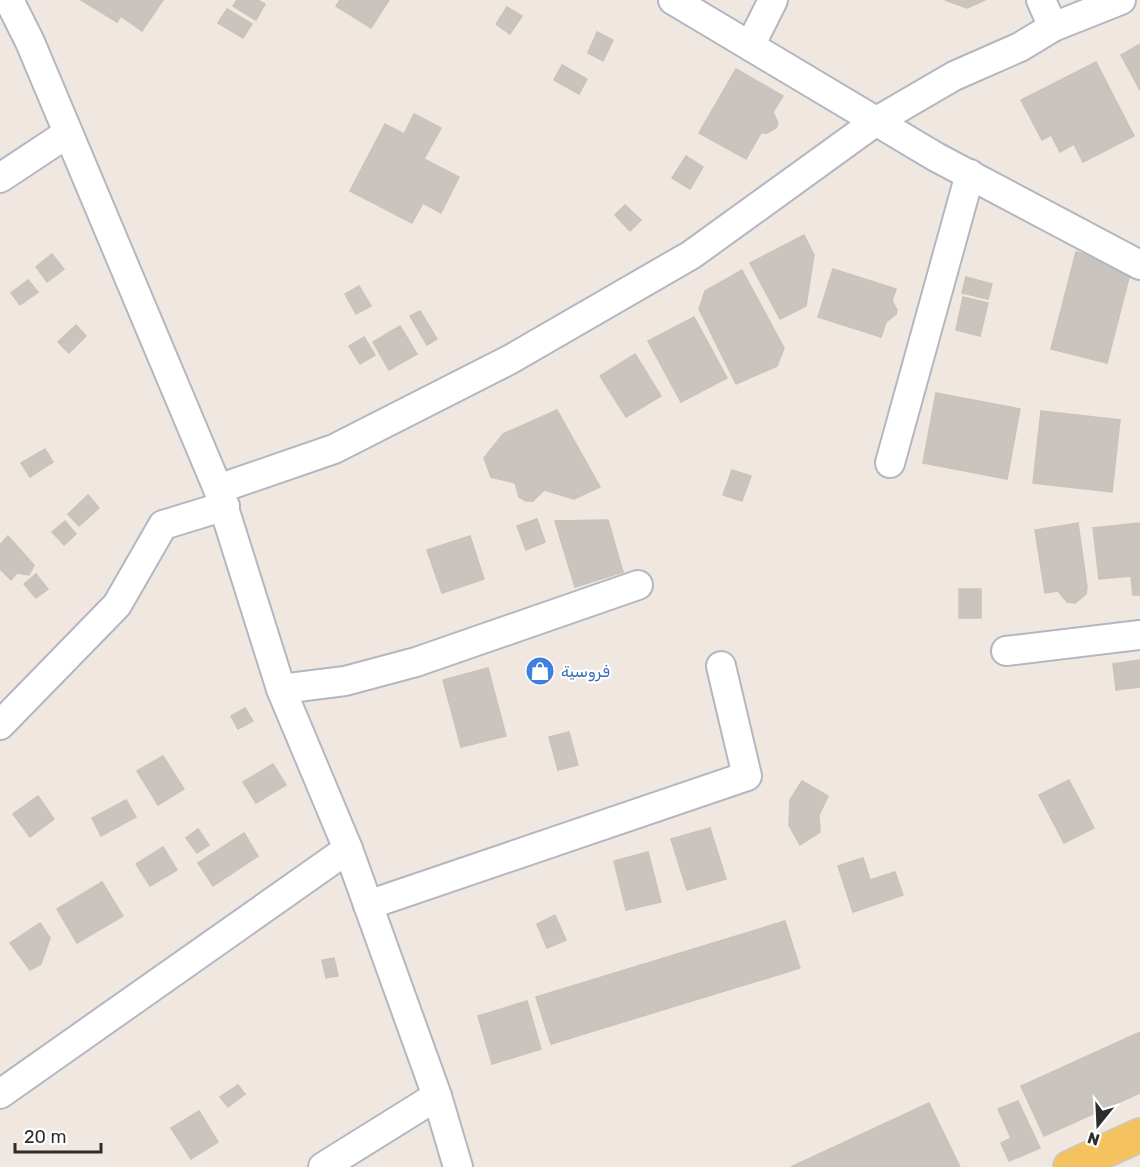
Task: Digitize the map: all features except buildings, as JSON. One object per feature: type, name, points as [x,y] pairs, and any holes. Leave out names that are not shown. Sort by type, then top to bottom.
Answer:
[{"type":"main road","points":[[1070,1167],[1140,1135]]},
{"type":"street","points":[[9,0],[68,133],[221,498],[281,689],[348,849],[437,1096],[458,1167]]},
{"type":"street","points":[[673,0],[751,44],[875,122],[1140,266]]},
{"type":"street","points":[[751,44],[773,0]]},
{"type":"street","points":[[1041,0],[1053,27]]},
{"type":"street","points":[[0,725],[117,605],[163,525],[334,449],[511,359],[691,255],[875,122],[954,76],[1020,47],[1053,27],[1121,0]]},
{"type":"street","points":[[0,178],[68,133]]},
{"type":"street","points":[[890,463],[970,174]]},
{"type":"street","points":[[281,689],[345,681],[416,662],[638,585]]},
{"type":"street","points":[[1006,651],[1140,635]]},
{"type":"street","points":[[368,906],[747,776],[721,666]]},
{"type":"street","points":[[0,1094],[348,849]]},
{"type":"street","points":[[323,1167],[437,1096]]},
{"type":"place","name":"فروسية","points":[[540,671]]}]
